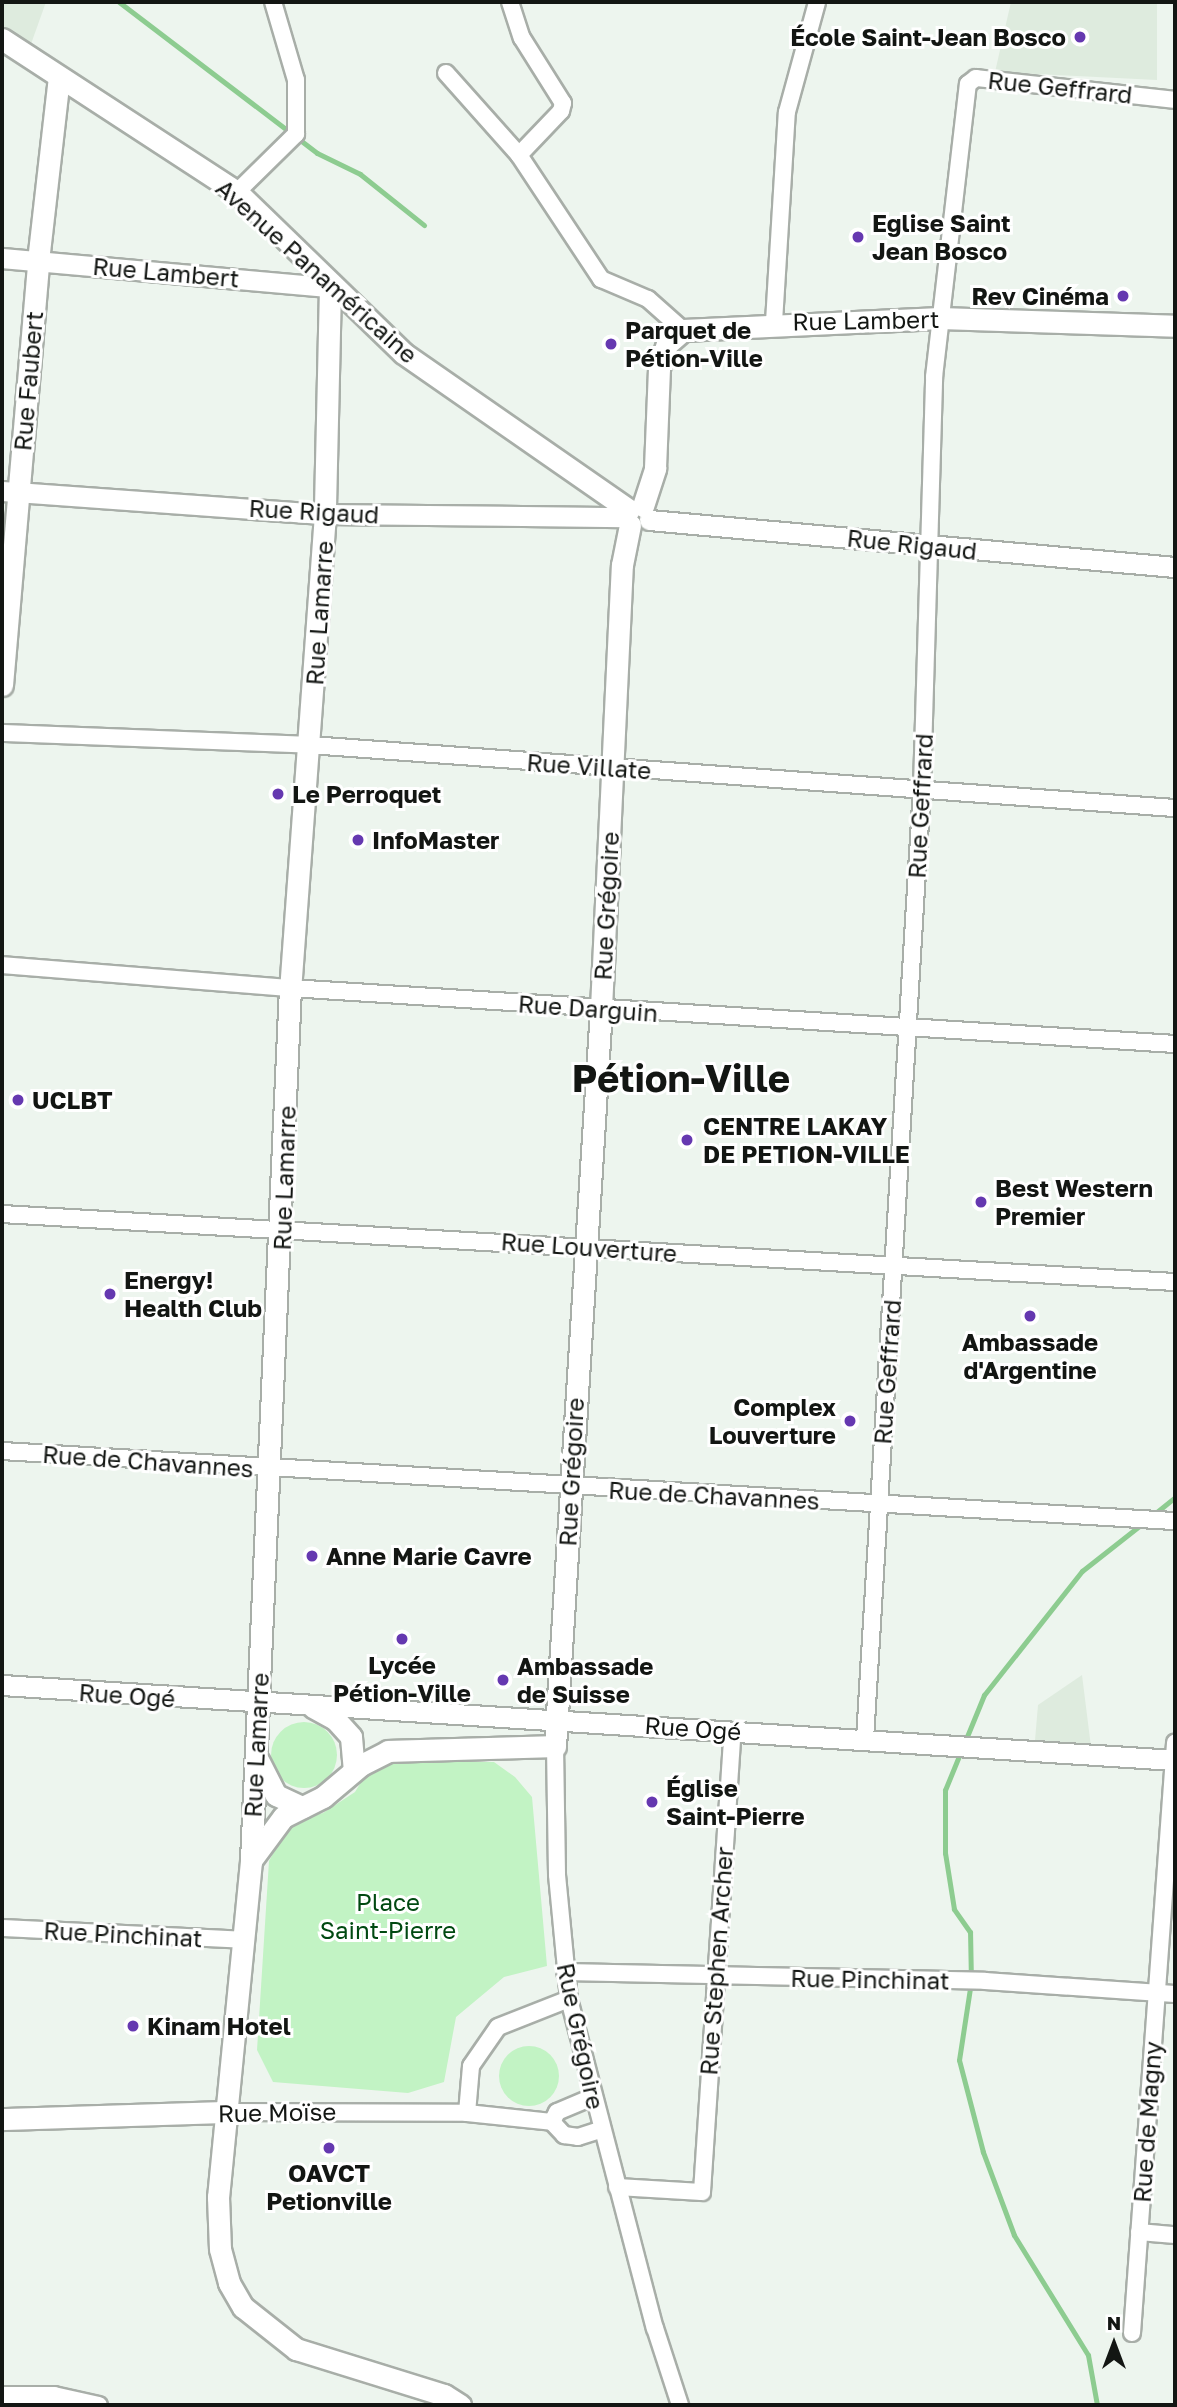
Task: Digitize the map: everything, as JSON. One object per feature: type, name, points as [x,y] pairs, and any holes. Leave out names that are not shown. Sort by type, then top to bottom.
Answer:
[{"type":"main road","name":"Avenue Panaméricaine","points":[[2,39],[237,192],[330,287],[403,353],[635,516]]},
{"type":"main road","name":"Rue Faubert","points":[[2,685],[11,492],[59,78]]},
{"type":"main road","name":"Rue Lamarre","points":[[330,287],[325,513],[290,988],[283,1228],[251,1861],[229,2112],[218,2197],[220,2249],[229,2283],[243,2307],[296,2349],[444,2395],[460,2405]]},
{"type":"main road","name":"Rue Lambert","points":[[683,330],[774,322],[940,318],[1175,326]]},
{"type":"main road","name":"Rue Grégoire","points":[[555,1746],[569,1487],[601,1009],[622,565],[635,516],[655,468],[659,368],[667,344],[683,330]]},
{"type":"main road","points":[[313,1707],[335,1719],[351,1737],[354,1770]]},
{"type":"main road","points":[[251,1861],[276,1823],[323,1797],[373,1757],[401,1748],[555,1746]]},
{"type":"main road","points":[[256,1754],[268,1786],[302,1807]]},
{"type":"main road","name":"Rue Moïse","points":[[2,2119],[229,2112]]},
{"type":"street","points":[[237,192],[296,135],[296,80],[273,2]]},
{"type":"street","points":[[509,2],[523,38],[563,103],[561,111],[519,155]]},
{"type":"street","points":[[774,322],[787,112],[817,2]]},
{"type":"street","points":[[446,73],[519,155],[601,279],[648,299],[683,330]]},
{"type":"street","name":"Rue Geffrard","points":[[865,1740],[922,787],[934,377],[968,84],[976,78],[1175,100]]},
{"type":"street","name":"Rue Lambert","points":[[2,258],[330,287]]},
{"type":"street","name":"Rue Rigaud","points":[[11,492],[325,513],[635,516],[930,543],[956,550],[1175,567]]},
{"type":"street","name":"Rue Villate","points":[[2,733],[310,745],[612,768],[922,787],[1175,808]]},
{"type":"street","name":"Rue Darguin","points":[[2,965],[601,1009],[1175,1044]]},
{"type":"street","name":"Rue Louverture","points":[[2,1214],[283,1228],[1175,1282]]},
{"type":"street","name":"Rue de Chavannes","points":[[2,1451],[271,1470],[1175,1521]]},
{"type":"street","name":"Rue Ogé","points":[[2,1685],[257,1704],[556,1719],[985,1749],[1175,1754]]},
{"type":"street","name":"Rue Stephen Archer","points":[[617,2187],[702,2192],[713,1976],[733,1731]]},
{"type":"street","name":"Rue Grégoire","points":[[555,1746],[565,1972],[569,1999],[617,2187],[680,2405]]},
{"type":"street","name":"Rue de Magny","points":[[1132,2333],[1175,1754]]},
{"type":"street","name":"Rue Pinchinat","points":[[2,1928],[245,1940]]},
{"type":"street","name":"Rue Pinchinat","points":[[565,1972],[985,1981],[1175,1994]]},
{"type":"street","points":[[467,2113],[471,2066],[498,2027],[569,1999]]},
{"type":"street","points":[[552,2122],[557,2112],[593,2097]]},
{"type":"street","name":"Rue Moïse","points":[[229,2112],[467,2113],[552,2122],[564,2135],[578,2137],[602,2129]]},
{"type":"street","points":[[1139,2232],[1175,2235]]},
{"type":"street","points":[[2,2395],[54,2395],[99,2405]]},
{"type":"shaded area","points":[[2,2],[46,2],[31,44],[2,26]]},
{"type":"shaded area","name":"École Saint-Jean Bosco","points":[[1011,2],[1157,2],[1157,80],[995,72]]},
{"type":"shaded area","points":[[1082,1675],[1092,1755],[1034,1752],[1038,1705]]},
{"type":"green space","points":[[304,1722],[317,1725],[327,1732],[334,1742],[337,1755],[334,1768],[327,1778],[317,1785],[304,1788],[291,1785],[281,1778],[274,1768],[271,1755],[274,1742],[281,1732],[291,1725]]},
{"type":"green space","name":"Place Saint-Pierre","points":[[400,1761],[494,1762],[515,1777],[532,1797],[547,1966],[504,1977],[456,2017],[444,2082],[408,2093],[273,2082],[257,2050],[269,1861],[290,1822],[323,1813],[355,1792],[369,1769]]},
{"type":"green space","points":[[523,2046],[535,2046],[551,2054],[557,2064],[557,2088],[551,2098],[535,2106],[523,2106],[507,2098],[499,2082],[499,2070],[507,2054]]},
{"type":"waterway","points":[[119,2],[317,153],[360,174],[424,225]]},
{"type":"waterway","points":[[1153,1515],[1175,1497]]},
{"type":"waterway","points":[[1097,2405],[1088,2355],[1014,2235],[983,2152],[959,2060],[971,1982],[970,1932],[954,1909],[945,1853],[945,1790],[984,1695],[1082,1571],[1143,1523]]},
{"type":"place","name":"École Saint-Jean Bosco","points":[[1080,37]]},
{"type":"place","name":"Eglise Saint Jean Bosco","points":[[858,237]]},
{"type":"place","name":"Rev Cinéma","points":[[1123,296]]},
{"type":"place","name":"Parquet de Pétion-Ville","points":[[611,344]]},
{"type":"place","name":"Le Perroquet","points":[[278,794]]},
{"type":"place","name":"InfoMaster","points":[[358,840]]},
{"type":"place","name":"UCLBT","points":[[18,1100]]},
{"type":"place","name":"CENTRE LAKAY DE PETION-VILLE","points":[[687,1140]]},
{"type":"place","name":"Best Western Premier","points":[[981,1202]]},
{"type":"place","name":"Energy! Health Club","points":[[110,1294]]},
{"type":"place","name":"Ambassade d'Argentine","points":[[1030,1316]]},
{"type":"place","name":"Complex Louverture","points":[[850,1421]]},
{"type":"place","name":"Anne Marie Cavre","points":[[312,1556]]},
{"type":"place","name":"Lycée Pétion-Ville","points":[[402,1639]]},
{"type":"place","name":"Ambassade de Suisse","points":[[503,1680]]},
{"type":"place","name":"Église Saint-Pierre","points":[[652,1802]]},
{"type":"place","name":"Kinam Hotel","points":[[133,2026]]},
{"type":"place","name":"OAVCT Petionville","points":[[329,2148]]},
{"type":"district","name":"Pétion-Ville","points":[[681,1078]]}]
